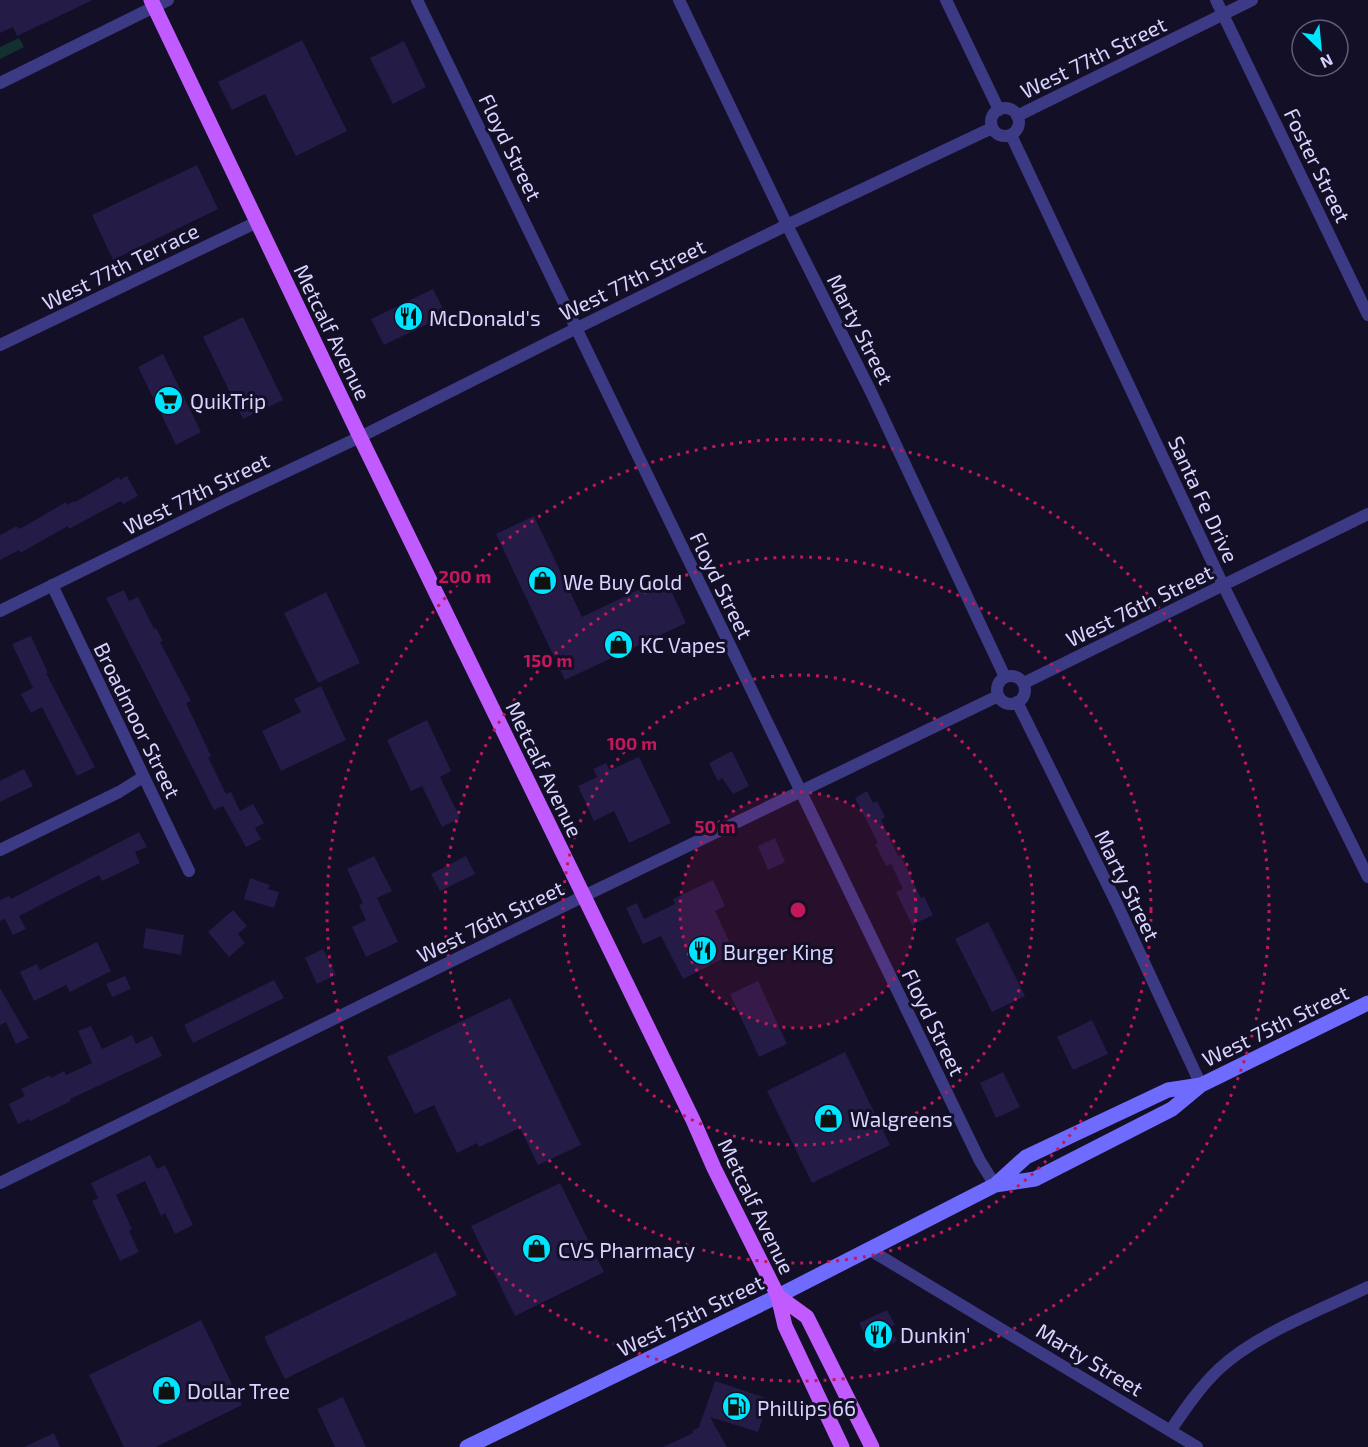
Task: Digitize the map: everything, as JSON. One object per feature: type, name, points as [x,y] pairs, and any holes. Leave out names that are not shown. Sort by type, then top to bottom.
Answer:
[{"type":"main road","name":"Metcalf Avenue","points":[[153,4],[360,437],[778,1296],[785,1326],[843,1447]]},
{"type":"main road","name":"West 75th Street","points":[[995,1185],[1035,1179],[1172,1109],[1201,1085],[1368,1003]]},
{"type":"main road","name":"West 75th Street","points":[[467,1447],[870,1250],[995,1185],[1026,1157],[1168,1090],[1201,1085]]},
{"type":"main road","name":"Metcalf Avenue","points":[[778,1296],[807,1317],[873,1447]]},
{"type":"street","points":[[0,83],[153,4],[168,0]]},
{"type":"street","name":"Floyd Street","points":[[417,0],[980,1161],[995,1185]]},
{"type":"street","name":"Marty Street","points":[[679,0],[787,225],[871,392],[1005,677]]},
{"type":"street","points":[[946,0],[999,110]]},
{"type":"street","name":"Foster Street","points":[[1216,0],[1368,315]]},
{"type":"street","name":"West 77th Street","points":[[1017,116],[1252,0]]},
{"type":"street","points":[[1012,109],[1017,116],[1018,127],[1011,135],[999,135],[992,128],[993,116],[999,110],[1012,109]]},
{"type":"street","name":"West 77th Street","points":[[0,611],[360,437],[787,225],[992,128]]},
{"type":"street","name":"Santa Fe Drive","points":[[1011,135],[1223,585],[1368,877]]},
{"type":"street","name":"West 77th Terrace","points":[[0,345],[257,222]]},
{"type":"street","name":"West 76th Street","points":[[1023,683],[1368,514]]},
{"type":"street","name":"Broadmoor Street","points":[[52,585],[189,871]]},
{"type":"street","points":[[1005,677],[1018,677],[1023,683],[1025,693],[1017,702],[1005,703],[998,696],[998,684],[1005,677]]},
{"type":"street","name":"West 76th Street","points":[[0,1184],[584,896],[998,696]]},
{"type":"street","name":"Marty Street","points":[[1017,702],[1116,902],[1201,1085]]},
{"type":"street","points":[[0,850],[119,792],[143,777]]},
{"type":"street","name":"Marty Street","points":[[870,1250],[1197,1447]]},
{"type":"street","points":[[1170,1431],[1206,1383],[1235,1356],[1254,1343],[1368,1287]]},
{"type":"green space","points":[[19,38],[24,47],[0,59],[0,47]]},
{"type":"building","points":[[0,0],[93,0],[17,36],[13,27],[0,33]]},
{"type":"building","points":[[302,40],[347,131],[296,156],[265,94],[232,110],[218,82]]},
{"type":"building","points":[[404,41],[426,87],[393,104],[370,58]]},
{"type":"building","points":[[197,165],[218,209],[113,260],[92,215]]},
{"type":"building","name":"McDonald's","points":[[433,289],[446,315],[384,345],[371,319]]},
{"type":"building","name":"QuikTrip","points":[[243,317],[283,400],[243,419],[203,337]]},
{"type":"building","name":"QuikTrip","points":[[163,354],[201,432],[176,445],[138,367]]},
{"type":"building","points":[[127,476],[138,496],[123,504],[121,501],[69,529],[68,526],[20,553],[19,550],[0,560],[0,535],[17,526],[18,529],[25,526],[66,502],[67,505],[75,502],[119,477],[120,480]]},
{"type":"building","points":[[534,516],[582,617],[665,577],[686,623],[565,680],[496,534]]},
{"type":"building","points":[[124,590],[129,601],[138,597],[154,629],[156,628],[163,641],[160,642],[191,701],[186,703],[226,794],[231,792],[240,811],[253,804],[264,823],[255,828],[261,839],[246,847],[223,806],[214,810],[106,598]]},
{"type":"building","points":[[326,592],[360,663],[318,683],[284,613]]},
{"type":"building","points":[[31,636],[48,673],[46,673],[95,767],[77,776],[42,707],[31,713],[21,694],[33,688],[12,644]]},
{"type":"building","points":[[321,686],[346,740],[281,771],[262,731],[301,712],[294,699]]},
{"type":"building","points":[[427,720],[451,771],[440,777],[460,818],[442,827],[422,786],[411,791],[387,740]]},
{"type":"building","points":[[732,751],[749,786],[733,794],[722,778],[718,781],[709,763]]},
{"type":"building","points":[[639,757],[671,823],[629,843],[614,811],[594,821],[578,786],[597,777],[593,769],[606,763],[610,770]]},
{"type":"building","points":[[24,769],[33,786],[0,802],[0,781]]},
{"type":"building","points":[[867,791],[873,803],[877,801],[885,817],[881,820],[898,856],[900,855],[921,898],[924,896],[933,915],[912,925],[896,892],[903,889],[891,864],[886,866],[875,844],[878,843],[855,798]]},
{"type":"building","points":[[139,832],[147,847],[135,852],[140,863],[102,881],[99,875],[19,916],[26,929],[13,935],[5,919],[0,921],[0,900],[9,896],[11,899]]},
{"type":"building","points":[[775,838],[785,862],[768,870],[758,846]]},
{"type":"building","points":[[374,856],[392,891],[377,898],[398,942],[366,957],[352,927],[366,920],[359,905],[363,903],[347,869]]},
{"type":"building","points":[[466,856],[475,874],[440,891],[431,874]]},
{"type":"building","points":[[250,878],[270,885],[268,889],[279,892],[274,908],[244,899]]},
{"type":"building","points":[[713,880],[725,906],[715,911],[730,943],[723,947],[728,956],[683,979],[661,936],[643,944],[626,908],[637,903],[644,919],[675,904],[673,899]]},
{"type":"building","points":[[233,910],[247,926],[238,934],[245,943],[229,957],[208,932]]},
{"type":"building","points":[[988,922],[1025,996],[992,1012],[955,939]]},
{"type":"building","points":[[146,928],[184,935],[181,955],[143,948]]},
{"type":"building","points":[[97,942],[111,971],[70,992],[66,985],[34,1001],[20,972],[37,964],[40,970]]},
{"type":"building","points":[[323,949],[336,975],[317,984],[305,958]]},
{"type":"building","points":[[125,976],[131,989],[112,997],[106,984]]},
{"type":"building","points":[[274,980],[284,998],[193,1043],[184,1025]]},
{"type":"building","points":[[758,981],[787,1044],[759,1057],[730,994]]},
{"type":"building","points":[[0,988],[29,1038],[16,1044],[6,1022],[0,1025]]},
{"type":"building","points":[[510,998],[581,1145],[538,1165],[520,1128],[479,1147],[477,1143],[457,1153],[434,1105],[415,1114],[387,1057]]},
{"type":"building","points":[[1092,1020],[1108,1054],[1073,1070],[1057,1037]]},
{"type":"building","points":[[91,1026],[102,1049],[132,1035],[136,1044],[152,1036],[162,1056],[70,1099],[71,1101],[30,1121],[29,1119],[18,1124],[9,1104],[25,1096],[21,1089],[50,1075],[51,1078],[64,1071],[66,1075],[92,1063],[78,1031]]},
{"type":"building","name":"Walgreens","points":[[845,1052],[890,1145],[812,1183],[767,1091]]},
{"type":"building","points":[[1003,1072],[1020,1107],[996,1118],[980,1083]]},
{"type":"building","points":[[150,1155],[157,1169],[165,1165],[193,1225],[175,1234],[165,1213],[161,1216],[145,1181],[116,1195],[132,1229],[129,1231],[139,1252],[120,1261],[92,1201],[98,1198],[91,1183]]},
{"type":"building","name":"CVS Pharmacy","points":[[560,1183],[604,1272],[515,1316],[471,1226]]},
{"type":"building","points":[[436,1252],[457,1295],[285,1379],[264,1337]]},
{"type":"building","name":"Dunkin'","points":[[887,1310],[895,1325],[890,1327],[897,1341],[874,1352],[859,1323]]},
{"type":"building","name":"Dollar Tree","points":[[201,1320],[242,1405],[156,1447],[124,1447],[89,1375]]},
{"type":"building","name":"Phillips 66","points":[[715,1381],[769,1399],[758,1432],[710,1417],[727,1447],[663,1447],[693,1433],[692,1431],[699,1427]]},
{"type":"building","points":[[343,1397],[366,1447],[335,1447],[317,1409]]},
{"type":"building","points":[[54,1433],[60,1447],[24,1447]]},
{"type":"place","name":"McDonald's","points":[[408,317]]},
{"type":"place","name":"QuikTrip","points":[[169,400]]},
{"type":"place","name":"We Buy Gold","points":[[542,581]]},
{"type":"place","name":"KC Vapes","points":[[619,644]]},
{"type":"place","name":"Burger King","points":[[702,951]]},
{"type":"place","name":"Walgreens","points":[[829,1118]]},
{"type":"place","name":"CVS Pharmacy","points":[[537,1249]]},
{"type":"place","name":"Dunkin'","points":[[879,1334]]},
{"type":"place","name":"Dollar Tree","points":[[166,1390]]},
{"type":"place","name":"Phillips 66","points":[[736,1407]]}]
